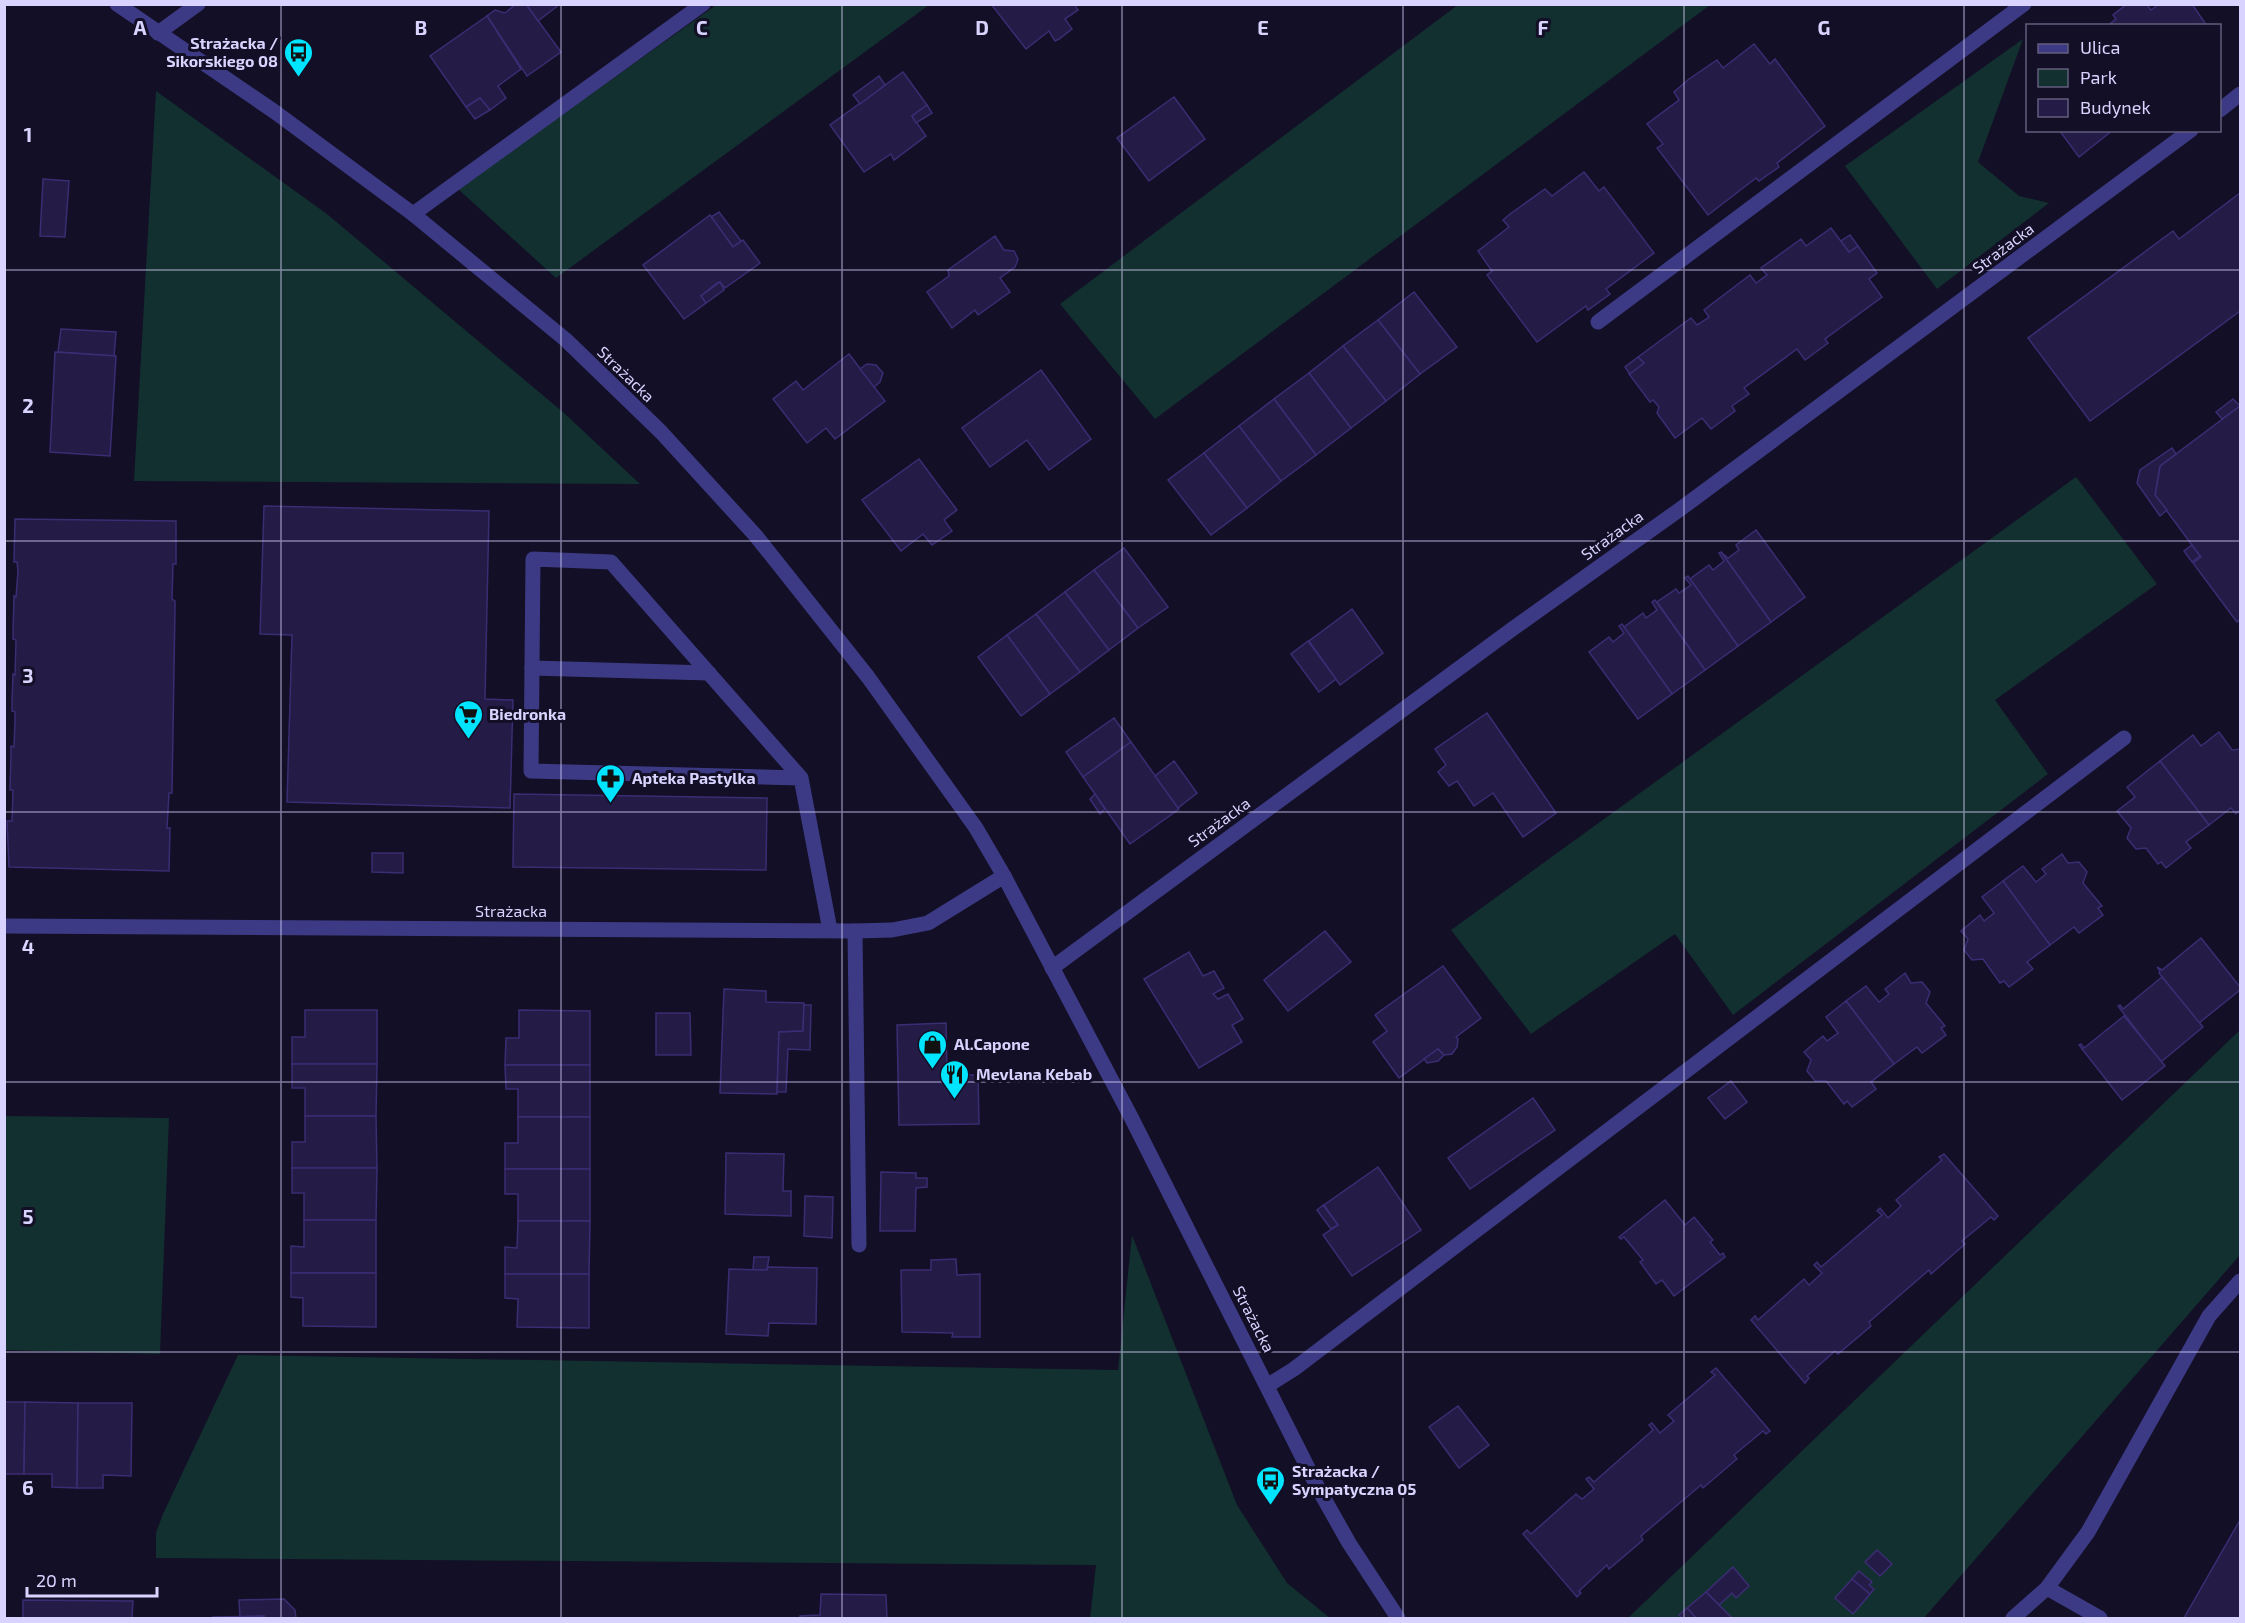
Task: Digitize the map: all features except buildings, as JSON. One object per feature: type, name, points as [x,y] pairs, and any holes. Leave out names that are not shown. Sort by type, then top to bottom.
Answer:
[{"type":"street","name":"Strażacka","points":[[117,4],[274,112],[413,214],[566,340],[661,432],[756,536],[868,677],[976,828],[1004,876],[1131,1117],[1329,1506],[1355,1552],[1398,1618]]},
{"type":"street","points":[[158,33],[198,4]]},
{"type":"street","points":[[413,214],[703,4]]},
{"type":"street","points":[[1598,322],[2024,4]]},
{"type":"street","points":[[2221,109],[2241,94]]},
{"type":"street","name":"Strażacka","points":[[1052,968],[1511,630],[1679,510],[2188,132]]},
{"type":"street","points":[[801,778],[531,771],[533,559],[611,562],[801,778],[830,930]]},
{"type":"street","points":[[532,668],[709,673]]},
{"type":"street","points":[[1267,1386],[1294,1369],[2124,738]]},
{"type":"street","name":"Strażacka","points":[[4,926],[892,930],[928,923],[1004,876]]},
{"type":"street","points":[[855,931],[859,1245]]},
{"type":"street","points":[[2013,1618],[2047,1588],[2088,1532],[2209,1316],[2241,1281]]},
{"type":"street","points":[[2047,1588],[2100,1618]]},
{"type":"green space","points":[[1459,4],[1710,5],[1155,419],[1060,304]]},
{"type":"green space","points":[[716,5],[929,5],[556,278],[458,189]]},
{"type":"green space","points":[[2023,39],[1978,162],[2019,196],[2049,203],[1937,289],[1845,166]]},
{"type":"green space","points":[[156,91],[327,214],[564,413],[640,484],[134,481]]},
{"type":"green space","points":[[2076,477],[2157,584],[1995,700],[2048,774],[1733,1015],[1675,934],[1531,1034],[1451,930]]},
{"type":"green space","points":[[2240,1030],[2240,1255],[1924,1618],[1628,1618]]},
{"type":"green space","points":[[5,1116],[169,1118],[160,1354],[5,1350]]},
{"type":"green space","points":[[1132,1235],[1237,1505],[1287,1583],[1330,1618],[1090,1618],[1096,1565],[156,1558],[156,1533],[163,1514],[238,1355],[1118,1370]]},
{"type":"place","name":"Strażacka / Sikorskiego 08","points":[[299,78]]},
{"type":"place","name":"Biedronka","points":[[468,740]]},
{"type":"place","name":"Apteka Pastylka","points":[[611,804]]},
{"type":"place","name":"Al.Capone","points":[[933,1070]]},
{"type":"place","name":"Mevlana Kebab","points":[[955,1100]]},
{"type":"place","name":"Strażacka / Sympatyczna 05","points":[[1271,1506]]}]
